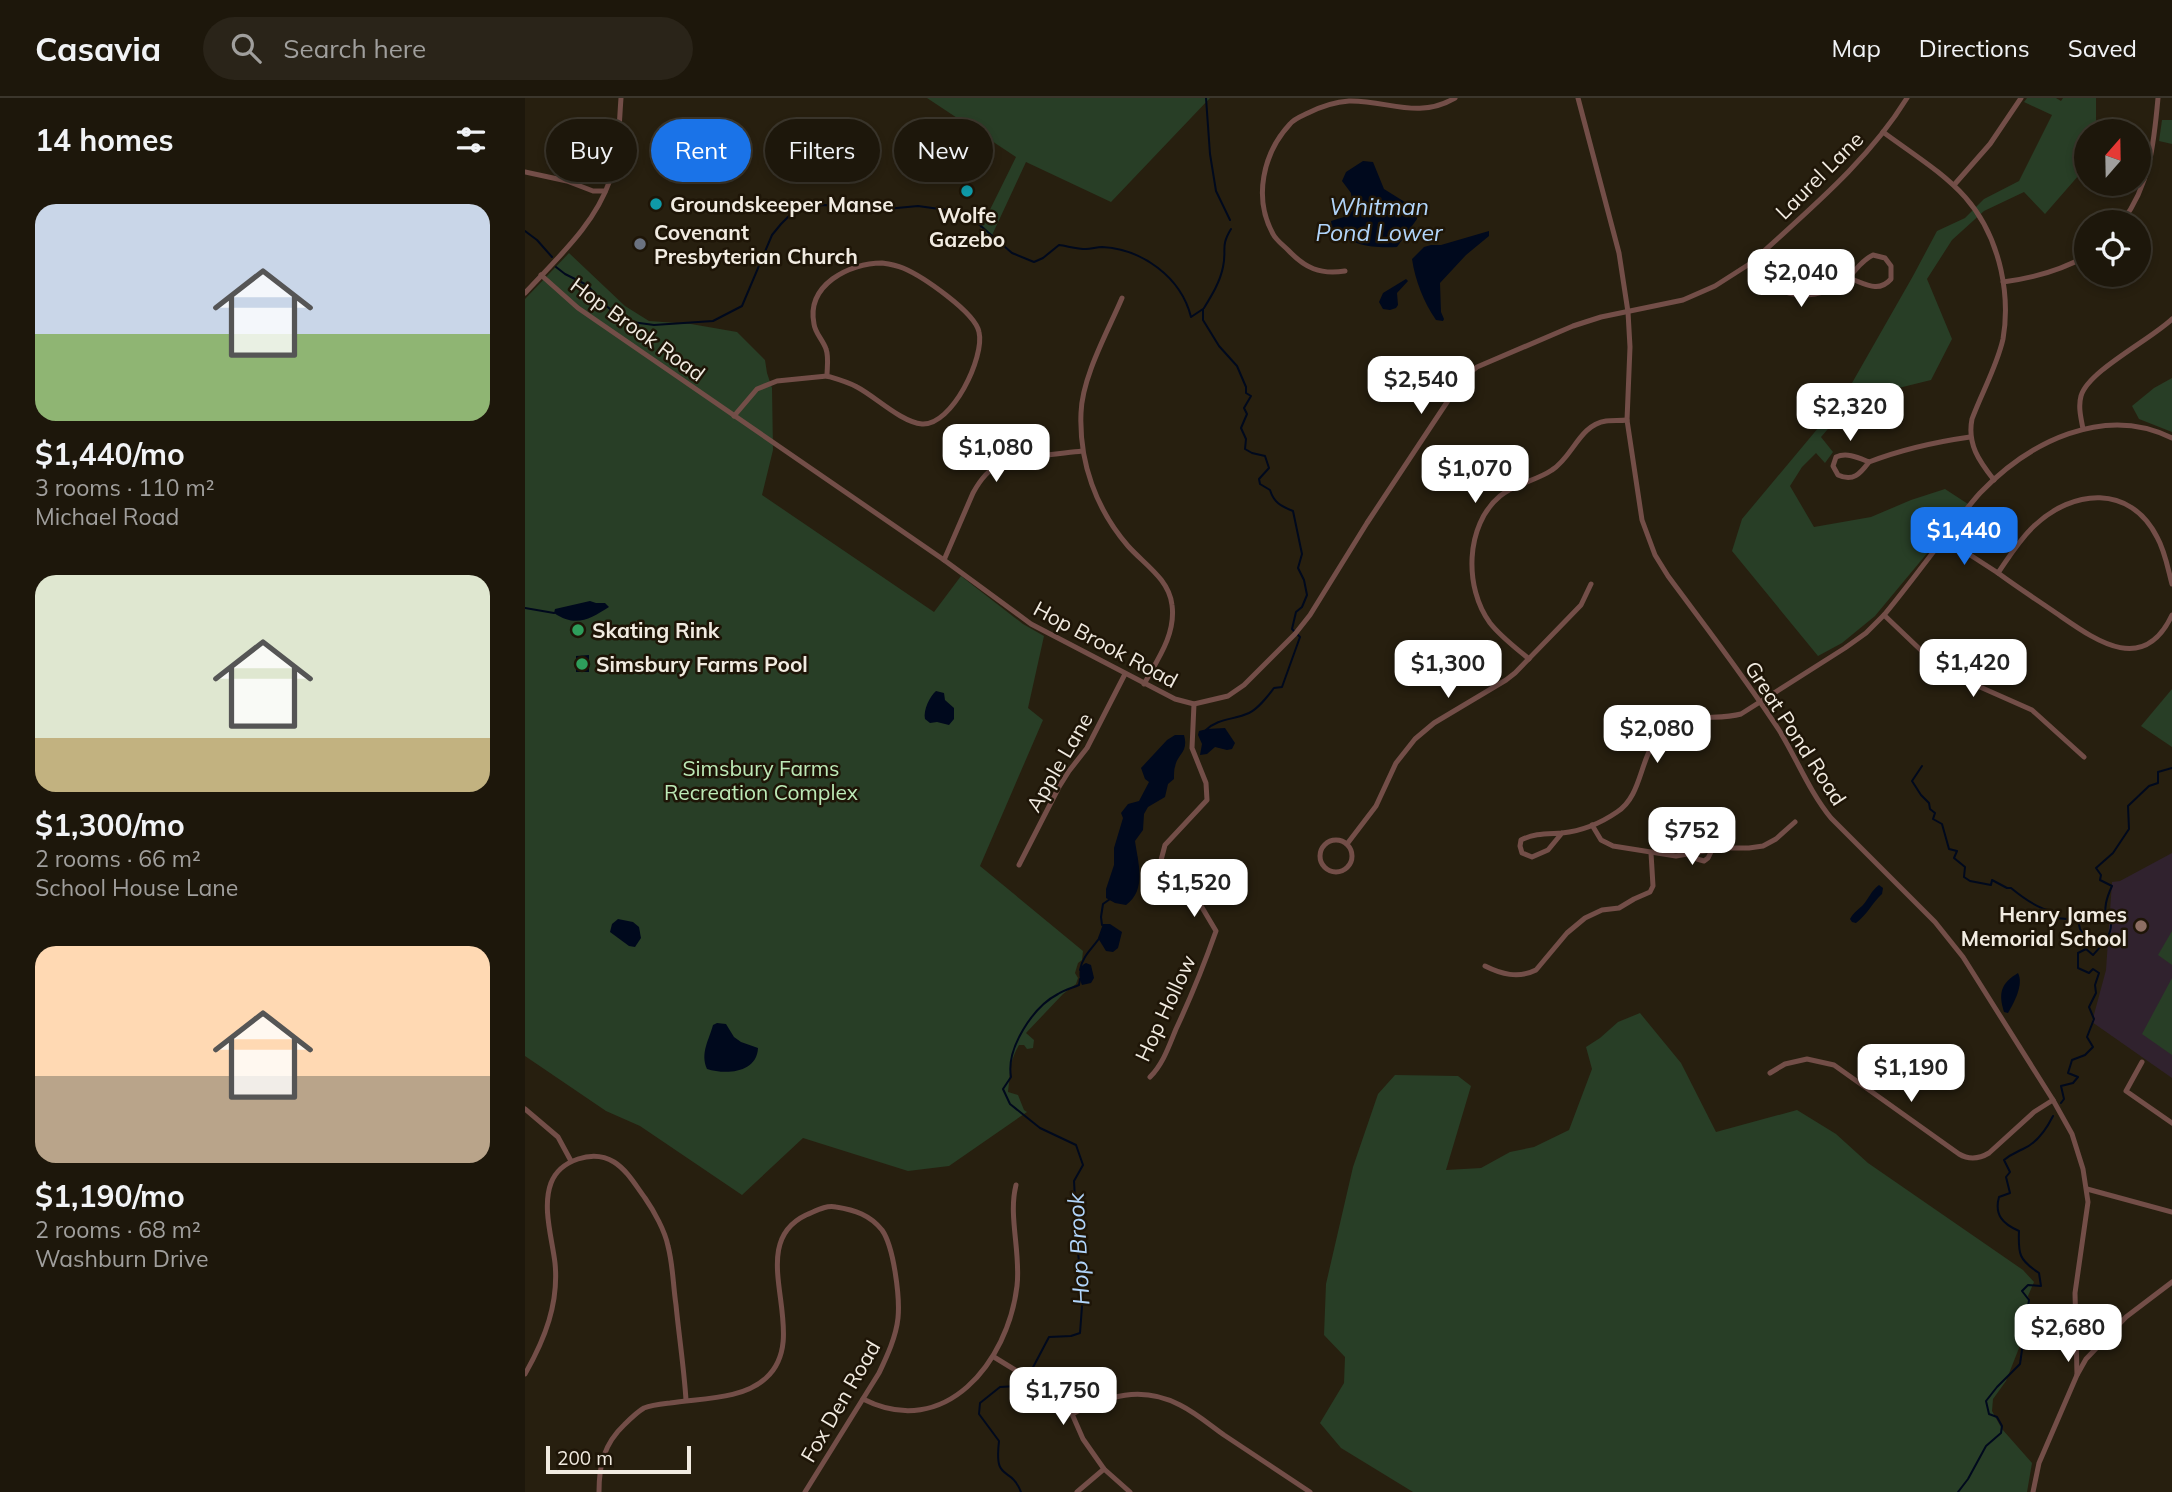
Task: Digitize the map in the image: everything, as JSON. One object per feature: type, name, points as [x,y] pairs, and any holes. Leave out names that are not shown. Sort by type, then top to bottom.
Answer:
[{"type":"street","points":[[525,293],[574,241],[600,202],[611,178],[621,98]]},
{"type":"street","points":[[1345,271],[1330,273],[1314,270],[1296,258],[1274,235],[1264,204],[1263,181],[1268,158],[1277,140],[1291,122],[1332,103],[1358,102],[1419,110],[1438,106],[1454,98]]},
{"type":"street","name":"Great Pond Road","points":[[1578,98],[1619,253],[1629,312],[1627,421],[1642,520],[1655,555],[1785,739],[1815,799],[1935,922],[1954,946],[1982,985],[2072,1134],[2088,1202],[2075,1293],[2077,1375]]},
{"type":"street","name":"Laurel Lane","points":[[1629,312],[1683,300],[1715,286],[1751,263],[1847,174],[1907,98]]},
{"type":"street","points":[[1954,185],[1990,144],[2021,98]]},
{"type":"street","points":[[2130,210],[2139,197],[2149,168],[2158,98]]},
{"type":"street","points":[[1882,132],[1954,185],[1972,204],[1992,238],[2003,282],[2006,314],[2002,341],[1972,419],[1970,438],[1974,451],[1994,480]]},
{"type":"street","points":[[525,172],[567,181],[593,191],[605,191]]},
{"type":"street","points":[[593,191],[600,202]]},
{"type":"street","points":[[1751,263],[1762,278],[1775,288],[1802,296],[1827,292],[1849,278],[1859,265],[1873,255],[1885,258],[1891,266],[1891,279],[1884,286],[1876,288],[1849,278]]},
{"type":"street","points":[[2003,282],[2026,279],[2074,262]]},
{"type":"street","points":[[734,416],[757,389],[783,380],[827,376],[857,387],[913,422],[931,423],[951,409],[962,390],[979,350],[977,326],[965,311],[903,268],[882,263],[850,268],[827,284],[816,299],[813,309],[814,326],[826,349],[827,376]]},
{"type":"street","name":"Hop Brook Road","points":[[541,275],[578,308],[944,560],[1031,624],[1144,684],[1175,699],[1194,704],[1228,696],[1244,685],[1296,632],[1310,615],[1463,378],[1477,367],[1573,326],[1629,312]]},
{"type":"street","points":[[1122,298],[1088,379],[1081,411],[1082,451],[1097,497],[1109,521],[1127,545],[1160,578],[1170,594],[1173,618],[1168,641],[1144,684]]},
{"type":"street","points":[[2083,429],[2081,397],[2090,379],[2172,319]]},
{"type":"street","points":[[1529,659],[1490,623],[1480,603],[1475,589],[1472,563],[1477,529],[1483,516],[1499,497],[1522,483],[1553,470],[1588,429],[1606,421],[1627,421]]},
{"type":"street","points":[[1562,833],[1548,850],[1532,858],[1523,853],[1520,846],[1521,840],[1533,834],[1581,830],[1615,813],[1630,800],[1650,748],[1674,724],[1690,719],[1721,719],[1741,715],[1866,633],[1884,615],[1980,493],[2017,460],[2071,431],[2107,424],[2145,427],[2172,438]]},
{"type":"street","points":[[1869,462],[1841,455],[1836,457],[1833,466],[1838,475],[1856,477],[1869,462],[1893,452],[1922,444],[1970,438]]},
{"type":"street","points":[[944,560],[973,493],[979,482],[993,469],[1000,464],[1082,451]]},
{"type":"street","points":[[1998,573],[2024,536],[2049,513],[2068,502],[2097,498],[2116,501],[2146,521],[2158,538],[2172,584]]},
{"type":"street","points":[[1944,538],[2110,647],[2123,649],[2151,642],[2158,638],[2172,615]]},
{"type":"street","points":[[1347,844],[1376,806],[1396,763],[1415,739],[1434,723],[1506,680],[1581,605],[1591,584]]},
{"type":"street","points":[[1884,615],[1936,662],[1965,681],[2032,710],[2084,757]]},
{"type":"street","name":"Apple Lane","points":[[1020,865],[1059,787],[1087,748],[1125,674]]},
{"type":"street","name":"Hop Hollow","points":[[1150,1077],[1158,1069],[1200,977],[1216,931],[1197,899],[1167,881],[1160,864],[1165,845],[1207,800],[1206,783],[1192,748],[1194,704]]},
{"type":"street","points":[[1592,825],[1599,838],[1610,845],[1676,856],[1763,846],[1780,836],[1795,822]]},
{"type":"street","points":[[1338,840],[1347,844],[1351,848],[1353,858],[1348,868],[1336,873],[1327,870],[1321,861],[1323,846],[1327,842],[1338,840]]},
{"type":"street","points":[[1485,966],[1506,974],[1529,974],[1536,970],[1567,933],[1585,918],[1602,910],[1619,908],[1649,893],[1653,887],[1651,852]]},
{"type":"street","points":[[1770,1073],[1785,1064],[1807,1059],[1835,1065],[1959,1154],[1971,1158],[1981,1158],[1989,1153],[2034,1112],[2053,1100]]},
{"type":"street","points":[[2142,1062],[2126,1091],[2172,1123]]},
{"type":"street","points":[[525,1109],[558,1137],[571,1161]]},
{"type":"street","points":[[525,1374],[540,1349],[548,1328],[555,1290],[548,1193],[555,1175],[571,1161],[590,1156],[601,1157],[622,1168],[647,1201],[668,1245],[686,1400]]},
{"type":"street","points":[[863,1399],[898,1412],[936,1406],[980,1375],[994,1357],[1011,1313],[1017,1287],[1019,1259],[1013,1196],[1016,1185]]},
{"type":"street","points":[[2087,1189],[2172,1212]]},
{"type":"street","name":"Fox Den Road","points":[[599,1492],[599,1470],[614,1434],[643,1409],[736,1394],[749,1390],[768,1377],[782,1353],[785,1338],[776,1266],[783,1237],[802,1217],[831,1206],[856,1210],[882,1230],[893,1260],[898,1317],[887,1355],[805,1492]]},
{"type":"street","points":[[2033,1492],[2039,1463],[2077,1375],[2091,1353],[2126,1317],[2172,1282]]},
{"type":"street","points":[[994,1357],[1059,1397],[1104,1469],[1130,1492]]},
{"type":"street","points":[[1072,1414],[1118,1395],[1142,1394],[1167,1399],[1191,1412],[1310,1492]]},
{"type":"street","points":[[1077,1492],[1104,1469]]},
{"type":"shaded area","name":"Henry James Memorial School","points":[[2172,853],[2172,1078],[2092,1022],[2106,970],[2112,882],[2120,881]]},
{"type":"green space","points":[[927,98],[1210,98],[1111,202],[1026,162],[987,246],[975,240],[1016,157],[993,142],[993,119],[959,119]]},
{"type":"green space","points":[[2027,98],[2056,98],[2061,101],[2063,98],[2096,98],[2096,119],[2074,119],[2074,181],[2045,214],[2024,192],[1984,211],[1952,240],[1927,279],[1952,339],[1931,380],[1854,399],[1821,437],[1833,452],[1825,463],[1816,453],[1802,467],[1790,486],[1814,527],[1871,517],[1945,489],[1968,504],[1875,616],[1842,643],[1818,656],[1732,551],[1742,519],[1844,397],[1937,231],[1965,218],[1984,199],[2019,181],[2052,115],[2024,102]]},
{"type":"green space","points":[[2162,120],[2172,120],[2172,144],[2159,141]]},
{"type":"green space","name":"Simsbury Farms Recreation Complex","points":[[569,253],[625,306],[649,321],[691,324],[737,332],[765,360],[772,388],[773,450],[762,495],[934,612],[961,576],[1023,624],[1044,636],[1028,708],[1043,720],[980,866],[1083,951],[1082,960],[1075,973],[1078,978],[1076,984],[1026,1033],[1034,1040],[1033,1048],[1027,1049],[1024,1045],[1019,1045],[1013,1058],[1008,1092],[1018,1095],[1027,1112],[949,1166],[908,1171],[803,1138],[742,1195],[640,1126],[606,1111],[525,1056],[525,299]]},
{"type":"green space","points":[[2172,378],[2172,432],[2139,419],[2132,406],[2154,388]]},
{"type":"green space","points":[[2172,689],[2172,747],[2141,726]]},
{"type":"green space","points":[[2172,931],[2172,965],[2158,955]]},
{"type":"green space","points":[[2172,978],[2172,1055],[2142,1034]]},
{"type":"green space","points":[[1640,1013],[1681,1063],[1716,1132],[1797,1110],[1836,1134],[1868,1163],[2023,1270],[2034,1282],[2028,1296],[2030,1304],[2021,1343],[2006,1381],[1993,1399],[1992,1411],[2002,1429],[2032,1463],[2027,1492],[1413,1492],[1341,1448],[1320,1423],[1344,1383],[1345,1357],[1324,1335],[1326,1284],[1353,1167],[1378,1094],[1395,1075],[1458,1076],[1471,1086],[1446,1170],[1481,1168],[1510,1152],[1534,1147],[1569,1130],[1592,1069],[1586,1047],[1618,1022]]},
{"type":"water","name":"Whitman Pond Lower","points":[[1363,161],[1373,162],[1384,189],[1416,209],[1417,219],[1397,247],[1362,245],[1347,239],[1332,228],[1331,221],[1347,216],[1353,210],[1351,193],[1342,181],[1346,172]]},
{"type":"water","points":[[1489,231],[1489,236],[1466,255],[1440,283],[1441,312],[1444,319],[1436,320],[1421,291],[1412,259],[1424,247],[1441,245]]},
{"type":"water","points":[[1406,279],[1408,281],[1397,293],[1396,308],[1383,309],[1379,302],[1383,293]]},
{"type":"water","points":[[590,601],[605,603],[609,607],[589,618],[576,621],[554,613],[555,609]]},
{"type":"water","name":"Simsbury Farms Pool","points":[[589,655],[589,672],[576,672],[576,656]]},
{"type":"water","points":[[936,691],[944,693],[945,700],[954,708],[954,719],[949,725],[930,723],[925,719],[927,703]]},
{"type":"water","points":[[1225,728],[1235,743],[1232,749],[1215,747],[1207,754],[1200,755],[1202,744],[1199,731]]},
{"type":"water","points":[[1175,735],[1184,735],[1185,746],[1174,769],[1174,779],[1168,784],[1165,797],[1148,807],[1144,814],[1143,830],[1135,841],[1139,867],[1137,892],[1126,905],[1115,903],[1106,898],[1106,889],[1114,865],[1114,848],[1123,818],[1121,813],[1128,804],[1139,801],[1149,782],[1141,768]]},
{"type":"water","points":[[1879,885],[1883,888],[1882,894],[1860,920],[1852,922],[1850,919]]},
{"type":"water","points":[[618,919],[633,922],[639,927],[641,938],[635,947],[629,946],[610,932],[612,924]]},
{"type":"water","points":[[1103,924],[1110,924],[1122,932],[1118,948],[1113,952],[1106,951],[1098,938]]},
{"type":"water","points":[[1086,963],[1091,965],[1094,978],[1091,983],[1082,985],[1080,970]]},
{"type":"water","points":[[2018,973],[2020,982],[2017,993],[2008,1013],[2004,1012],[2002,989]]},
{"type":"water","points":[[726,1024],[734,1037],[758,1048],[752,1063],[731,1072],[707,1069],[704,1057],[706,1047],[713,1025]]},
{"type":"waterway","points":[[1206,98],[1216,191],[1230,220]]},
{"type":"waterway","name":"Hop Brook","points":[[556,267],[587,285],[616,314],[632,322],[654,325],[713,321],[742,306],[772,235],[797,208],[848,206],[865,211],[918,206],[954,211],[974,220],[1012,253],[1034,262],[1059,245],[1083,249],[1117,249],[1145,259],[1179,289],[1191,317],[1203,309],[1203,320],[1219,346],[1237,366],[1246,393],[1251,396],[1244,408],[1247,414],[1241,428],[1246,439],[1245,449],[1265,456],[1269,468],[1259,479],[1260,484],[1270,490],[1279,504],[1293,511],[1302,554],[1298,568],[1307,595],[1302,607],[1296,612],[1292,629],[1294,631]]},
{"type":"waterway","points":[[1204,308],[1220,278],[1225,244],[1231,229]]},
{"type":"waterway","name":"Hop Brook","points":[[525,231],[552,257]]},
{"type":"waterway","points":[[525,608],[554,613]]},
{"type":"waterway","name":"Hop Brook","points":[[1206,730],[1216,723],[1249,713],[1274,688],[1282,687],[1300,637],[1298,635]]},
{"type":"waterway","points":[[1922,766],[1912,781],[1935,813],[1933,819],[1942,824],[1949,849],[1957,851],[1954,858],[1965,867],[1964,877],[1970,881],[1991,885],[1992,880],[2011,888],[2036,906],[2053,911],[2056,918],[2078,920],[2087,939],[2105,939]]},
{"type":"waterway","points":[[2061,1103],[2064,1099],[2061,1086],[2073,1083],[2078,1077],[2068,1073],[2072,1060],[2085,1055],[2093,1047],[2087,1037],[2094,1019],[2089,1007],[2096,993],[2095,985],[2099,973],[2093,969],[2089,973],[2078,968],[2078,953],[2086,949],[2093,955],[2111,928],[2111,923],[2106,922],[2105,912],[2112,886],[2100,880],[2101,875],[2096,868],[2113,853],[2129,829],[2128,806],[2149,786],[2158,783],[2158,772],[2172,768]]},
{"type":"waterway","name":"Hop Brook","points":[[1102,925],[1103,904],[1110,899]]},
{"type":"waterway","name":"Hop Brook","points":[[1080,970],[1085,956],[1100,937]]},
{"type":"waterway","name":"Hop Brook","points":[[1030,1373],[1049,1337],[1080,1333],[1083,1293],[1074,1181],[1083,1165],[1076,1145],[1040,1128],[1010,1104],[1003,1089],[1011,1077],[1013,1054],[1023,1029],[1039,1008],[1063,991],[1079,985],[1080,979]]},
{"type":"waterway","points":[[1958,1492],[1986,1446],[2001,1433],[2002,1426],[1997,1417],[1989,1414],[1986,1401],[2020,1364],[2029,1300],[2022,1291],[2028,1285],[2041,1286],[2039,1273],[2021,1256],[2019,1231],[2004,1222],[1999,1214],[1999,1197],[2010,1193],[2006,1177],[2010,1172],[2004,1160],[2033,1143],[2053,1116]]},
{"type":"waterway","name":"Hop Brook","points":[[1021,1492],[1012,1478],[1001,1469],[999,1441],[979,1414],[980,1403],[1000,1387],[1019,1386],[1024,1380]]},
{"type":"place","name":"Wolfe Gazebo","points":[[967,191]]},
{"type":"place","name":"Groundskeeper Manse","points":[[656,204]]},
{"type":"place","name":"Covenant Presbyterian Church","points":[[640,244]]},
{"type":"place","name":"Skating Rink","points":[[578,630]]},
{"type":"place","name":"Simsbury Farms Pool","points":[[582,664]]},
{"type":"place","name":"Henry James Memorial School","points":[[2141,926]]}]
